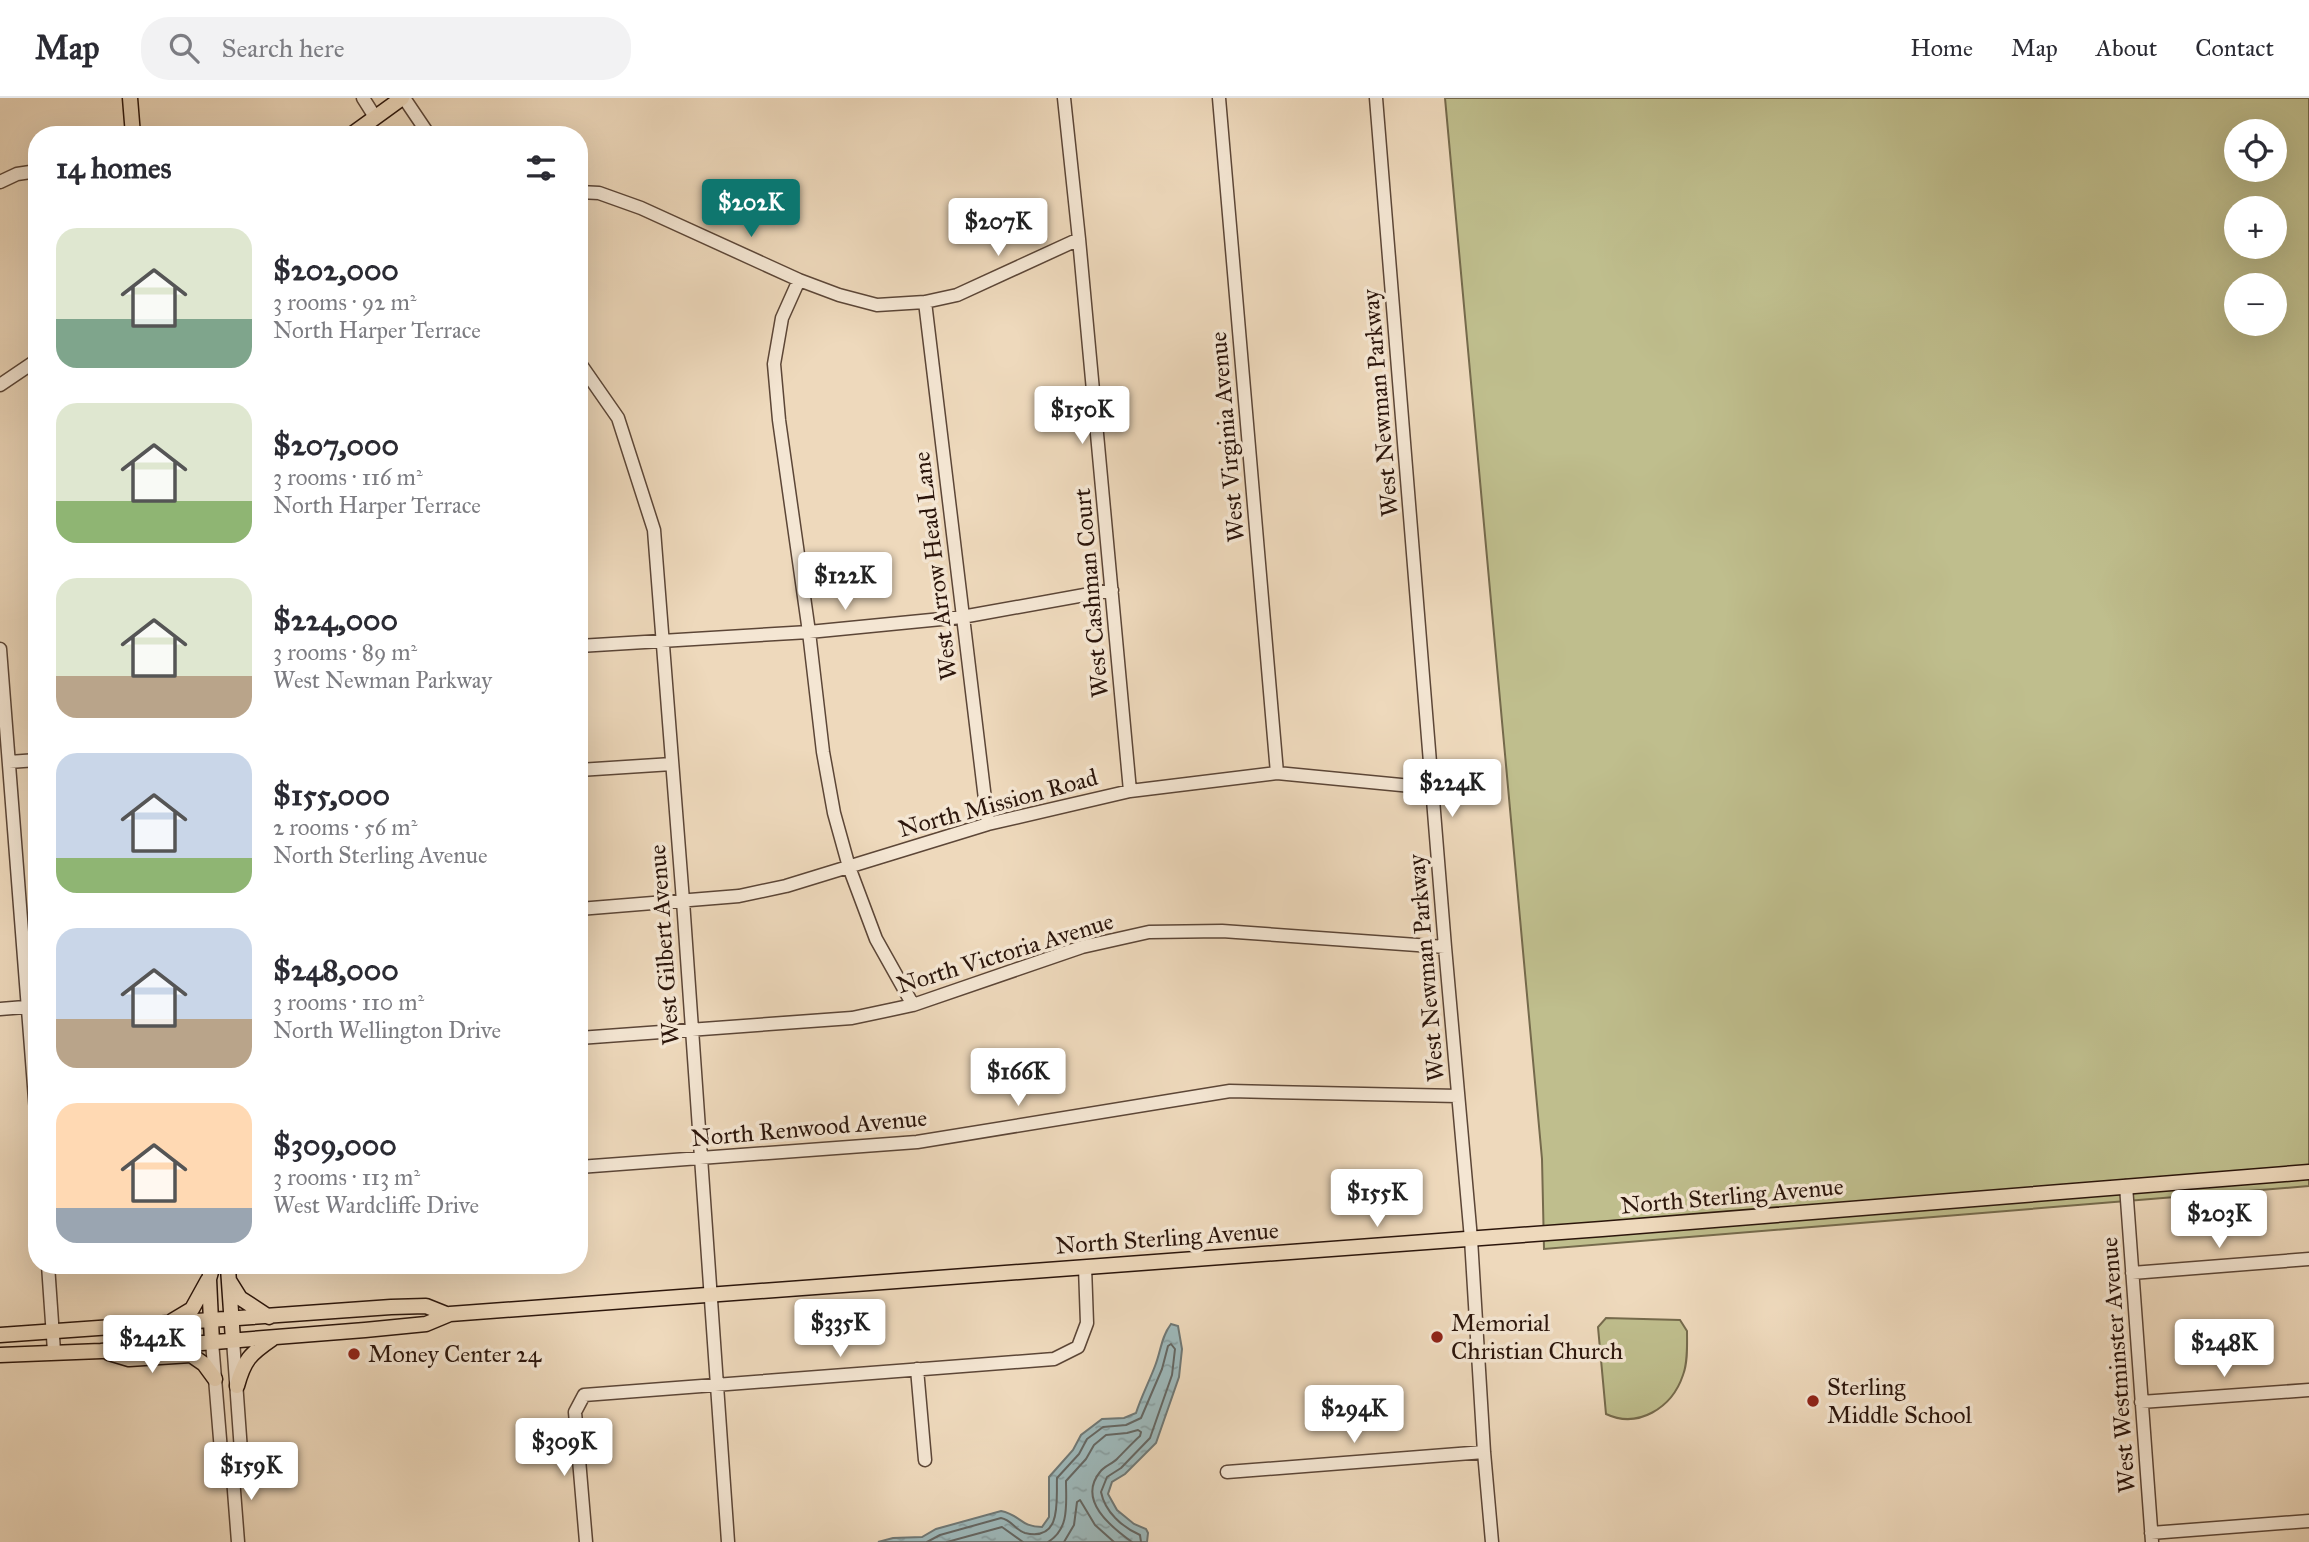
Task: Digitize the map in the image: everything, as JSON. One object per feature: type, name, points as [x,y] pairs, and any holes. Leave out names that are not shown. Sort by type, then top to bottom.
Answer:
[{"type":"main road","points":[[130,98],[132,126]]},
{"type":"main road","points":[[363,126],[403,98]]},
{"type":"main road","name":"North Sterling Avenue","points":[[0,1355],[101,1351],[274,1338],[426,1324],[446,1314],[1471,1239],[2309,1172]]},
{"type":"main road","points":[[166,1324],[192,1309],[210,1274]]},
{"type":"main road","points":[[211,1274],[212,1342]]},
{"type":"main road","points":[[228,1274],[233,1340]]},
{"type":"main road","points":[[229,1281],[240,1298],[269,1317]]},
{"type":"main road","name":"North Sterling Avenue","points":[[0,1335],[426,1306],[446,1314]]},
{"type":"main road","points":[[237,1386],[243,1365],[251,1353],[274,1338]]},
{"type":"main road","points":[[101,1351],[129,1359],[191,1355],[204,1364],[215,1379]]},
{"type":"street","points":[[363,98],[375,117]]},
{"type":"street","points":[[403,98],[423,126]]},
{"type":"street","name":"West Cashman Court","points":[[1064,98],[1130,791]]},
{"type":"street","name":"West Virginia Avenue","points":[[1219,98],[1277,773]]},
{"type":"street","name":"West Newman Parkway","points":[[1376,98],[1471,1239],[1492,1542]]},
{"type":"street","points":[[0,182],[28,172]]},
{"type":"street","points":[[588,192],[599,193],[641,208],[839,295],[877,304],[925,302],[957,295],[1079,239]]},
{"type":"street","points":[[799,279],[782,318],[774,364],[823,752],[834,813],[849,867],[876,939],[913,1005]]},
{"type":"street","name":"West Arrow Head Lane","points":[[925,302],[988,824]]},
{"type":"street","points":[[0,385],[28,366]]},
{"type":"street","name":"West Gilbert Avenue","points":[[588,375],[618,418],[654,530],[683,901],[727,1542]]},
{"type":"street","points":[[588,645],[809,632],[962,617],[1112,590]]},
{"type":"street","points":[[0,649],[28,964]]},
{"type":"street","points":[[9,762],[28,761]]},
{"type":"street","points":[[588,769],[672,764]]},
{"type":"street","name":"North Mission Road","points":[[588,908],[739,896],[786,886],[988,824],[1130,791],[1277,773],[1433,788]]},
{"type":"street","name":"North Victoria Avenue","points":[[588,1037],[852,1018],[913,1005],[1082,947],[1149,932],[1222,931],[1445,947]]},
{"type":"street","points":[[0,1009],[28,1006]]},
{"type":"street","name":"North Renwood Avenue","points":[[588,1166],[917,1142],[1230,1091],[1458,1096]]},
{"type":"street","name":"West Westminster Avenue","points":[[2126,1186],[2152,1537]]},
{"type":"street","points":[[2132,1273],[2309,1259]]},
{"type":"street","points":[[586,1542],[575,1412],[584,1395],[1054,1359],[1078,1347],[1087,1323],[1085,1267]]},
{"type":"street","points":[[49,1274],[54,1352]]},
{"type":"street","points":[[232,1465],[241,1451],[233,1340]]},
{"type":"street","points":[[212,1342],[221,1451],[232,1465],[238,1542]]},
{"type":"street","points":[[917,1369],[925,1460]]},
{"type":"street","points":[[2141,1402],[2309,1390]]},
{"type":"street","points":[[1227,1472],[1484,1452]]},
{"type":"street","points":[[2152,1537],[2309,1521]]},
{"type":"shaded area","points":[[1445,98],[2309,98],[2309,1186],[1544,1249],[1542,1159]]},
{"type":"shaded area","points":[[1606,1318],[1680,1320],[1687,1331],[1686,1359],[1678,1387],[1662,1406],[1642,1417],[1618,1418],[1606,1414],[1598,1327]]},
{"type":"water","points":[[1171,1324],[1178,1326],[1182,1349],[1179,1377],[1156,1443],[1125,1474],[1112,1482],[1108,1494],[1117,1510],[1134,1524],[1146,1529],[1147,1542],[878,1542],[893,1538],[922,1537],[936,1529],[1001,1511],[1029,1525],[1042,1527],[1049,1517],[1049,1477],[1073,1450],[1081,1435],[1102,1419],[1124,1418],[1136,1413]]},
{"type":"place","name":"Memorial Christian Church","points":[[1437,1337]]},
{"type":"place","name":"Money Center 24","points":[[354,1354]]},
{"type":"place","name":"Sterling Middle School","points":[[1813,1401]]}]
